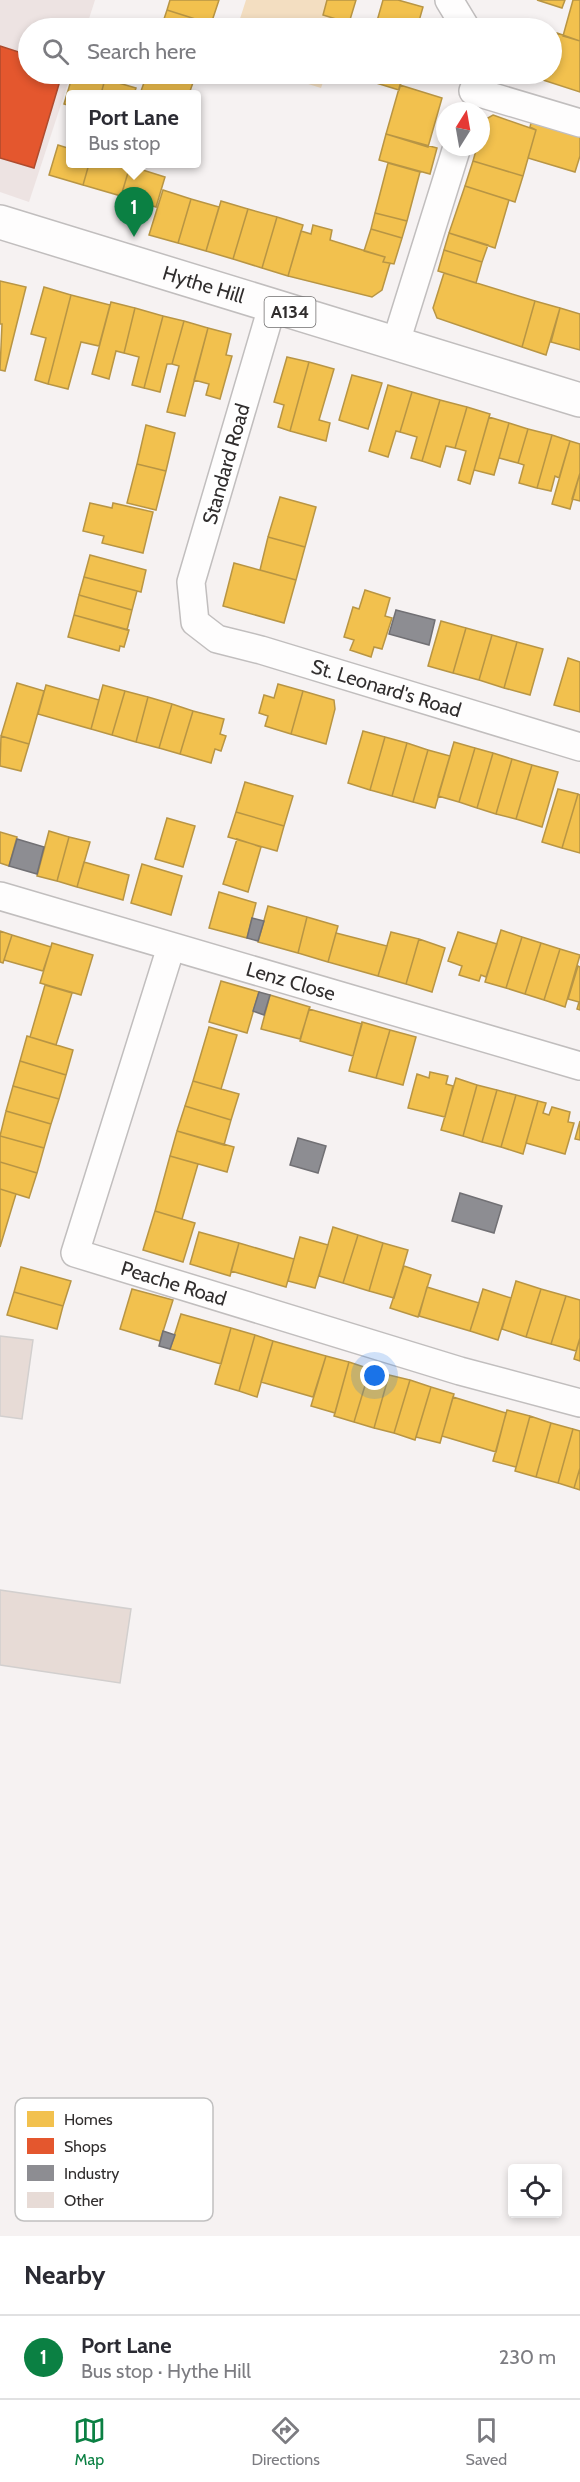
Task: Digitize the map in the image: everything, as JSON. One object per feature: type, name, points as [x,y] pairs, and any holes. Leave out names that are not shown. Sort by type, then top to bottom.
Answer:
[{"type":"main road","name":"Hythe Hill","points":[[0,222],[580,400]]},
{"type":"street","points":[[448,0],[460,18]]},
{"type":"street","points":[[471,92],[580,123]]},
{"type":"street","points":[[396,342],[454,156]]},
{"type":"street","name":"Standard Road","points":[[195,622],[191,582],[272,307]]},
{"type":"street","name":"St. Leonard's Road","points":[[195,622],[217,639],[261,650],[580,747]]},
{"type":"street","name":"Lenz Close","points":[[0,896],[580,1066]]},
{"type":"street","name":"Peache Road","points":[[171,947],[75,1253],[450,1367],[580,1403]]},
{"type":"shaded area","points":[[0,0],[95,0],[89,18],[18,18],[18,84],[68,84],[29,202],[0,192]]},
{"type":"shaded area","points":[[246,0],[350,0],[344,18],[240,18]]},
{"type":"shaded area","points":[[308,84],[322,84],[321,88]]},
{"type":"building: Homes","points":[[170,0],[219,0],[213,18],[192,18],[167,10]]},
{"type":"building: Homes","points":[[327,0],[356,0],[351,18],[333,18],[323,15]]},
{"type":"building: Homes","points":[[383,0],[398,0],[423,7],[420,18],[378,18]]},
{"type":"building: Homes","points":[[537,0],[565,0],[562,8]]},
{"type":"building: Homes","points":[[573,0],[580,0],[580,41],[563,36]]},
{"type":"building: Homes","points":[[167,10],[192,18],[164,18]]},
{"type":"building: Homes","points":[[562,35],[580,41],[580,92],[555,84],[562,84]]},
{"type":"building: Homes","points":[[70,84],[104,84],[102,90],[68,90]]},
{"type":"building: Homes","points":[[104,84],[122,84],[136,88],[135,90],[102,90]]},
{"type":"building: Homes","points":[[144,84],[192,84],[190,90],[141,90]]},
{"type":"building: Homes","points":[[380,84],[401,84],[399,90]]},
{"type":"building: Homes","points":[[400,85],[442,98],[441,102],[436,102],[436,119],[428,147],[386,134]]},
{"type":"building: Homes","points":[[493,115],[536,130],[523,176],[473,161],[474,156],[490,156],[490,117]]},
{"type":"building: Homes","points":[[532,119],[580,134],[580,156],[575,172],[528,158],[536,130],[530,127]]},
{"type":"building: Homes","points":[[386,134],[436,148],[430,174],[379,160]]},
{"type":"building: Homes","points":[[58,145],[66,147],[66,168],[88,168],[83,185],[49,175]]},
{"type":"building: Homes","points":[[473,161],[523,176],[515,202],[465,186]]},
{"type":"building: Homes","points":[[388,163],[420,172],[407,221],[375,213]]},
{"type":"building: Homes","points":[[88,168],[129,168],[121,196],[83,185]]},
{"type":"building: Homes","points":[[129,168],[165,177],[156,207],[121,196]]},
{"type":"building: Homes","points":[[465,186],[509,200],[495,248],[449,233]]},
{"type":"building: Homes","points":[[163,190],[191,199],[178,243],[149,235]]},
{"type":"building: Homes","points":[[191,199],[219,207],[206,251],[178,243]]},
{"type":"building: Homes","points":[[221,201],[248,209],[233,259],[206,251]]},
{"type":"building: Homes","points":[[248,209],[277,217],[262,268],[233,259]]},
{"type":"building: Homes","points":[[375,213],[407,221],[402,238],[371,229]]},
{"type":"building: Homes","points":[[277,217],[303,225],[288,276],[262,268]]},
{"type":"building: Homes","points":[[313,225],[332,230],[330,240],[385,257],[383,262],[390,263],[382,290],[372,297],[288,276],[301,231],[311,234]]},
{"type":"building: Homes","points":[[371,229],[402,238],[394,264],[383,262],[385,257],[364,251]]},
{"type":"building: Homes","points":[[449,233],[488,245],[482,262],[444,250]]},
{"type":"building: Homes","points":[[444,250],[482,262],[476,283],[438,271]]},
{"type":"building: Homes","points":[[444,273],[535,301],[522,347],[437,318],[433,308]]},
{"type":"building: Homes","points":[[0,281],[26,287],[5,371],[0,370],[2,324],[0,324]]},
{"type":"building: Homes","points":[[44,287],[71,295],[48,384],[35,380],[46,338],[31,334]]},
{"type":"building: Homes","points":[[71,295],[110,305],[99,346],[81,342],[68,389],[48,384]]},
{"type":"building: Homes","points":[[535,301],[560,308],[546,355],[522,347]]},
{"type":"building: Homes","points":[[111,302],[135,308],[124,353],[116,351],[109,379],[92,374]]},
{"type":"building: Homes","points":[[135,308],[163,316],[144,388],[132,385],[139,357],[124,353]]},
{"type":"building: Homes","points":[[560,308],[580,314],[580,350],[551,342]]},
{"type":"building: Homes","points":[[163,316],[184,321],[172,364],[167,364],[160,392],[144,388]]},
{"type":"building: Homes","points":[[184,321],[208,328],[185,416],[167,412],[179,366],[172,364]]},
{"type":"building: Homes","points":[[208,328],[231,334],[226,355],[232,356],[220,399],[206,395],[209,384],[194,380]]},
{"type":"building: Homes","points":[[287,357],[309,362],[290,431],[278,427],[284,405],[274,402]]},
{"type":"building: Homes","points":[[309,362],[334,369],[319,420],[330,423],[326,441],[290,431]]},
{"type":"building: Homes","points":[[352,375],[382,383],[368,429],[339,420]]},
{"type":"building: Homes","points":[[388,385],[412,392],[400,432],[396,431],[388,457],[369,451]]},
{"type":"building: Homes","points":[[412,392],[440,400],[422,461],[411,458],[417,437],[400,432]]},
{"type":"building: Homes","points":[[440,400],[467,407],[455,448],[446,446],[440,467],[422,461]]},
{"type":"building: Homes","points":[[467,407],[490,414],[470,484],[458,480],[466,451],[455,448]]},
{"type":"building: Homes","points":[[489,417],[509,423],[494,475],[474,470]]},
{"type":"building: Homes","points":[[509,423],[528,429],[518,463],[499,458]]},
{"type":"building: Homes","points":[[146,425],[175,433],[166,471],[137,464]]},
{"type":"building: Homes","points":[[528,429],[552,435],[537,488],[519,483],[524,465],[518,463]]},
{"type":"building: Homes","points":[[552,435],[570,441],[559,478],[555,476],[551,491],[537,488]]},
{"type":"building: Homes","points":[[570,441],[580,444],[580,473],[570,509],[552,504]]},
{"type":"building: Homes","points":[[137,464],[166,471],[156,510],[127,503]]},
{"type":"building: Homes","points":[[580,473],[580,501],[572,499]]},
{"type":"building: Homes","points":[[280,497],[316,507],[305,547],[268,537]]},
{"type":"building: Homes","points":[[90,503],[112,508],[113,503],[153,512],[143,553],[102,543],[104,536],[83,531]]},
{"type":"building: Homes","points":[[268,537],[305,547],[296,580],[260,570]]},
{"type":"building: Homes","points":[[90,555],[146,570],[141,592],[84,577]]},
{"type":"building: Homes","points":[[234,563],[296,580],[284,623],[223,606]]},
{"type":"building: Homes","points":[[84,577],[137,591],[132,610],[79,595]]},
{"type":"building: Homes","points":[[365,590],[390,598],[385,616],[392,618],[382,649],[374,647],[371,657],[350,650],[354,640],[344,637],[353,607],[359,609]]},
{"type":"building: Homes","points":[[79,595],[132,610],[127,630],[74,615]]},
{"type":"building: Homes","points":[[74,615],[129,630],[124,647],[120,646],[119,651],[68,637]]},
{"type":"building: Homes","points":[[441,621],[466,628],[453,673],[428,666]]},
{"type":"building: Homes","points":[[466,628],[492,635],[479,680],[453,673]]},
{"type":"building: Homes","points":[[492,635],[517,642],[504,688],[479,680]]},
{"type":"building: Homes","points":[[517,642],[543,649],[530,695],[504,688]]},
{"type":"building: Homes","points":[[568,658],[580,662],[580,712],[554,705]]},
{"type":"building: Homes","points":[[17,683],[44,691],[29,744],[1,736]]},
{"type":"building: Homes","points":[[278,684],[303,691],[291,734],[265,726],[268,716],[259,713],[264,695],[274,698]]},
{"type":"building: Homes","points":[[46,685],[99,700],[91,729],[38,714]]},
{"type":"building: Homes","points":[[103,685],[125,691],[112,735],[91,729]]},
{"type":"building: Homes","points":[[125,691],[148,697],[136,742],[112,735]]},
{"type":"building: Homes","points":[[303,691],[334,700],[335,709],[326,744],[291,734]]},
{"type":"building: Homes","points":[[148,697],[172,704],[159,748],[136,742]]},
{"type":"building: Homes","points":[[172,704],[193,711],[180,754],[159,748]]},
{"type":"building: Homes","points":[[193,711],[224,719],[220,734],[226,736],[221,751],[215,749],[211,763],[180,754]]},
{"type":"building: Homes","points":[[363,731],[385,737],[370,790],[348,783]]},
{"type":"building: Homes","points":[[1,736],[29,744],[21,771],[0,766]]},
{"type":"building: Homes","points":[[385,737],[407,743],[392,796],[370,790]]},
{"type":"building: Homes","points":[[454,742],[475,748],[459,802],[438,796]]},
{"type":"building: Homes","points":[[407,743],[428,750],[413,802],[392,796]]},
{"type":"building: Homes","points":[[475,748],[493,753],[477,808],[459,802]]},
{"type":"building: Homes","points":[[428,750],[450,756],[435,808],[413,802]]},
{"type":"building: Homes","points":[[493,753],[512,759],[496,814],[477,808]]},
{"type":"building: Homes","points":[[512,759],[532,765],[516,819],[496,814]]},
{"type":"building: Homes","points":[[532,765],[558,772],[542,827],[516,819]]},
{"type":"building: Homes","points":[[245,782],[293,796],[284,826],[236,812]]},
{"type":"building: Homes","points":[[558,789],[578,794],[562,848],[542,842]]},
{"type":"building: Homes","points":[[578,794],[580,795],[580,853],[562,848]]},
{"type":"building: Homes","points":[[236,812],[284,826],[277,851],[228,837]]},
{"type":"building: Homes","points":[[167,818],[195,826],[183,867],[155,859]]},
{"type":"building: Homes","points":[[49,831],[69,837],[57,881],[37,876]]},
{"type":"building: Homes","points":[[0,832],[17,837],[9,866],[0,863]]},
{"type":"building: Homes","points":[[69,837],[90,842],[77,887],[57,881]]},
{"type":"building: Homes","points":[[237,839],[261,847],[248,892],[223,884]]},
{"type":"building: Homes","points":[[84,862],[129,875],[123,900],[77,887]]},
{"type":"building: Homes","points":[[142,864],[182,876],[171,915],[131,903]]},
{"type":"building: Homes","points":[[219,892],[256,903],[247,938],[209,928]]},
{"type":"building: Homes","points":[[268,906],[307,917],[298,953],[258,942]]},
{"type":"building: Homes","points":[[307,917],[338,926],[328,962],[298,953]]},
{"type":"building: Homes","points":[[501,930],[522,937],[506,988],[485,982]]},
{"type":"building: Homes","points":[[0,931],[12,935],[3,963],[0,962]]},
{"type":"building: Homes","points":[[391,932],[419,939],[406,984],[378,976]]},
{"type":"building: Homes","points":[[458,932],[497,944],[486,977],[481,975],[479,981],[459,975],[462,966],[448,961]]},
{"type":"building: Homes","points":[[336,933],[387,946],[378,976],[328,962]]},
{"type":"building: Homes","points":[[12,935],[51,947],[43,971],[4,960]]},
{"type":"building: Homes","points":[[522,937],[541,943],[525,994],[506,988]]},
{"type":"building: Homes","points":[[419,939],[445,948],[432,992],[406,984]]},
{"type":"building: Homes","points":[[52,943],[93,955],[81,995],[40,983]]},
{"type":"building: Homes","points":[[541,943],[560,949],[544,1000],[525,994]]},
{"type":"building: Homes","points":[[560,949],[580,955],[565,1007],[544,1000]]},
{"type":"building: Homes","points":[[578,966],[580,967],[580,1010],[577,1009],[579,1002],[568,999]]},
{"type":"building: Homes","points":[[221,981],[259,992],[247,1033],[209,1022]]},
{"type":"building: Homes","points":[[45,985],[72,993],[56,1045],[30,1037]]},
{"type":"building: Homes","points":[[270,995],[310,1007],[300,1039],[261,1029]]},
{"type":"building: Homes","points":[[309,1009],[362,1024],[353,1056],[300,1041]]},
{"type":"building: Homes","points":[[362,1022],[390,1030],[376,1078],[349,1071]]},
{"type":"building: Homes","points":[[209,1027],[237,1035],[221,1089],[193,1081]]},
{"type":"building: Homes","points":[[390,1030],[416,1037],[403,1085],[376,1078]]},
{"type":"building: Homes","points":[[27,1036],[73,1050],[66,1075],[20,1061]]},
{"type":"building: Homes","points":[[20,1061],[66,1075],[59,1099],[13,1086]]},
{"type":"building: Homes","points":[[430,1072],[448,1076],[446,1084],[453,1086],[445,1117],[408,1108],[417,1074],[429,1078]]},
{"type":"building: Homes","points":[[456,1078],[477,1085],[463,1136],[441,1130]]},
{"type":"building: Homes","points":[[193,1081],[239,1094],[231,1120],[185,1106]]},
{"type":"building: Homes","points":[[477,1085],[497,1090],[482,1142],[463,1136]]},
{"type":"building: Homes","points":[[13,1086],[59,1099],[51,1124],[6,1111]]},
{"type":"building: Homes","points":[[497,1090],[516,1095],[501,1147],[482,1142]]},
{"type":"building: Homes","points":[[516,1095],[538,1101],[523,1154],[501,1147]]},
{"type":"building: Homes","points":[[538,1101],[546,1103],[543,1113],[549,1115],[552,1107],[570,1112],[568,1122],[574,1123],[565,1154],[526,1143]]},
{"type":"building: Homes","points":[[185,1106],[231,1120],[224,1145],[177,1131]]},
{"type":"building: Homes","points":[[6,1111],[51,1124],[44,1148],[0,1136]]},
{"type":"building: Homes","points":[[580,1121],[580,1140],[575,1139]]},
{"type":"building: Homes","points":[[177,1131],[234,1147],[227,1172],[170,1156]]},
{"type":"building: Homes","points":[[0,1136],[44,1148],[37,1173],[0,1162]]},
{"type":"building: Homes","points":[[170,1156],[198,1164],[182,1219],[155,1211]]},
{"type":"building: Homes","points":[[0,1162],[37,1173],[29,1198],[0,1189]]},
{"type":"building: Homes","points":[[0,1189],[16,1194],[0,1247]]},
{"type":"building: Homes","points":[[155,1211],[195,1223],[183,1262],[143,1250]]},
{"type":"building: Homes","points":[[333,1227],[358,1235],[343,1283],[319,1276]]},
{"type":"building: Homes","points":[[199,1232],[239,1243],[230,1276],[190,1264]]},
{"type":"building: Homes","points":[[358,1235],[383,1243],[369,1291],[343,1283]]},
{"type":"building: Homes","points":[[300,1237],[328,1245],[315,1288],[288,1281]]},
{"type":"building: Homes","points":[[239,1243],[294,1259],[286,1287],[231,1271]]},
{"type":"building: Homes","points":[[383,1243],[408,1250],[394,1298],[369,1291]]},
{"type":"building: Homes","points":[[404,1266],[431,1275],[418,1317],[390,1308]]},
{"type":"building: Homes","points":[[21,1267],[71,1281],[63,1306],[14,1292]]},
{"type":"building: Homes","points":[[516,1281],[541,1289],[526,1337],[502,1329]]},
{"type":"building: Homes","points":[[427,1287],[479,1303],[470,1331],[419,1316]]},
{"type":"building: Homes","points":[[132,1289],[173,1300],[160,1341],[120,1329]]},
{"type":"building: Homes","points":[[483,1289],[511,1298],[498,1340],[470,1331]]},
{"type":"building: Homes","points":[[541,1289],[566,1296],[551,1344],[526,1337]]},
{"type":"building: Homes","points":[[14,1292],[63,1306],[57,1329],[7,1315]]},
{"type":"building: Homes","points":[[566,1296],[580,1300],[580,1338],[576,1351],[551,1344]]},
{"type":"building: Homes","points":[[181,1314],[231,1328],[221,1364],[170,1349]]},
{"type":"building: Homes","points":[[231,1328],[255,1335],[239,1391],[215,1384]]},
{"type":"building: Homes","points":[[255,1335],[273,1341],[257,1397],[239,1391]]},
{"type":"building: Homes","points":[[580,1338],[580,1361],[574,1359]]},
{"type":"building: Homes","points":[[273,1341],[326,1356],[313,1397],[261,1382]]},
{"type":"building: Homes","points":[[326,1356],[349,1362],[335,1413],[311,1406]]},
{"type":"building: Homes","points":[[349,1362],[370,1369],[354,1422],[334,1416]]},
{"type":"building: Homes","points":[[370,1369],[389,1375],[374,1428],[354,1422]]},
{"type":"building: Homes","points":[[389,1375],[410,1380],[394,1433],[374,1428]]},
{"type":"building: Homes","points":[[410,1380],[431,1387],[415,1440],[394,1433]]},
{"type":"building: Homes","points":[[431,1387],[454,1394],[440,1443],[416,1437]]},
{"type":"building: Homes","points":[[453,1397],[506,1413],[496,1452],[442,1436]]},
{"type":"building: Homes","points":[[507,1410],[530,1416],[516,1467],[493,1461]]},
{"type":"building: Homes","points":[[530,1416],[551,1423],[536,1477],[515,1471]]},
{"type":"building: Homes","points":[[551,1423],[573,1429],[558,1483],[536,1477]]},
{"type":"building: Homes","points":[[573,1429],[580,1431],[580,1468],[574,1488],[558,1483]]},
{"type":"building: Homes","points":[[580,1468],[580,1490],[574,1488]]},
{"type":"building: Shops","points":[[0,46],[18,52],[18,84],[59,84],[34,168],[0,158]]},
{"type":"building: Industry","points":[[396,610],[435,620],[429,645],[389,634]]},
{"type":"building: Industry","points":[[17,839],[44,847],[37,874],[9,866]]},
{"type":"building: Industry","points":[[252,918],[264,921],[258,941],[247,938]]},
{"type":"building: Industry","points":[[259,992],[270,995],[264,1015],[253,1011]]},
{"type":"building: Industry","points":[[298,1138],[326,1146],[318,1173],[290,1165]]},
{"type":"building: Industry","points":[[460,1193],[502,1206],[494,1233],[452,1221]]},
{"type":"building: Industry","points":[[163,1331],[175,1335],[170,1349],[159,1346]]},
{"type":"building: Other","points":[[0,1336],[33,1340],[22,1419],[0,1416]]},
{"type":"building: Other","points":[[0,1590],[131,1609],[120,1683],[0,1665]]},
{"type":"place","name":"Port Lane","points":[[134,237]]}]
